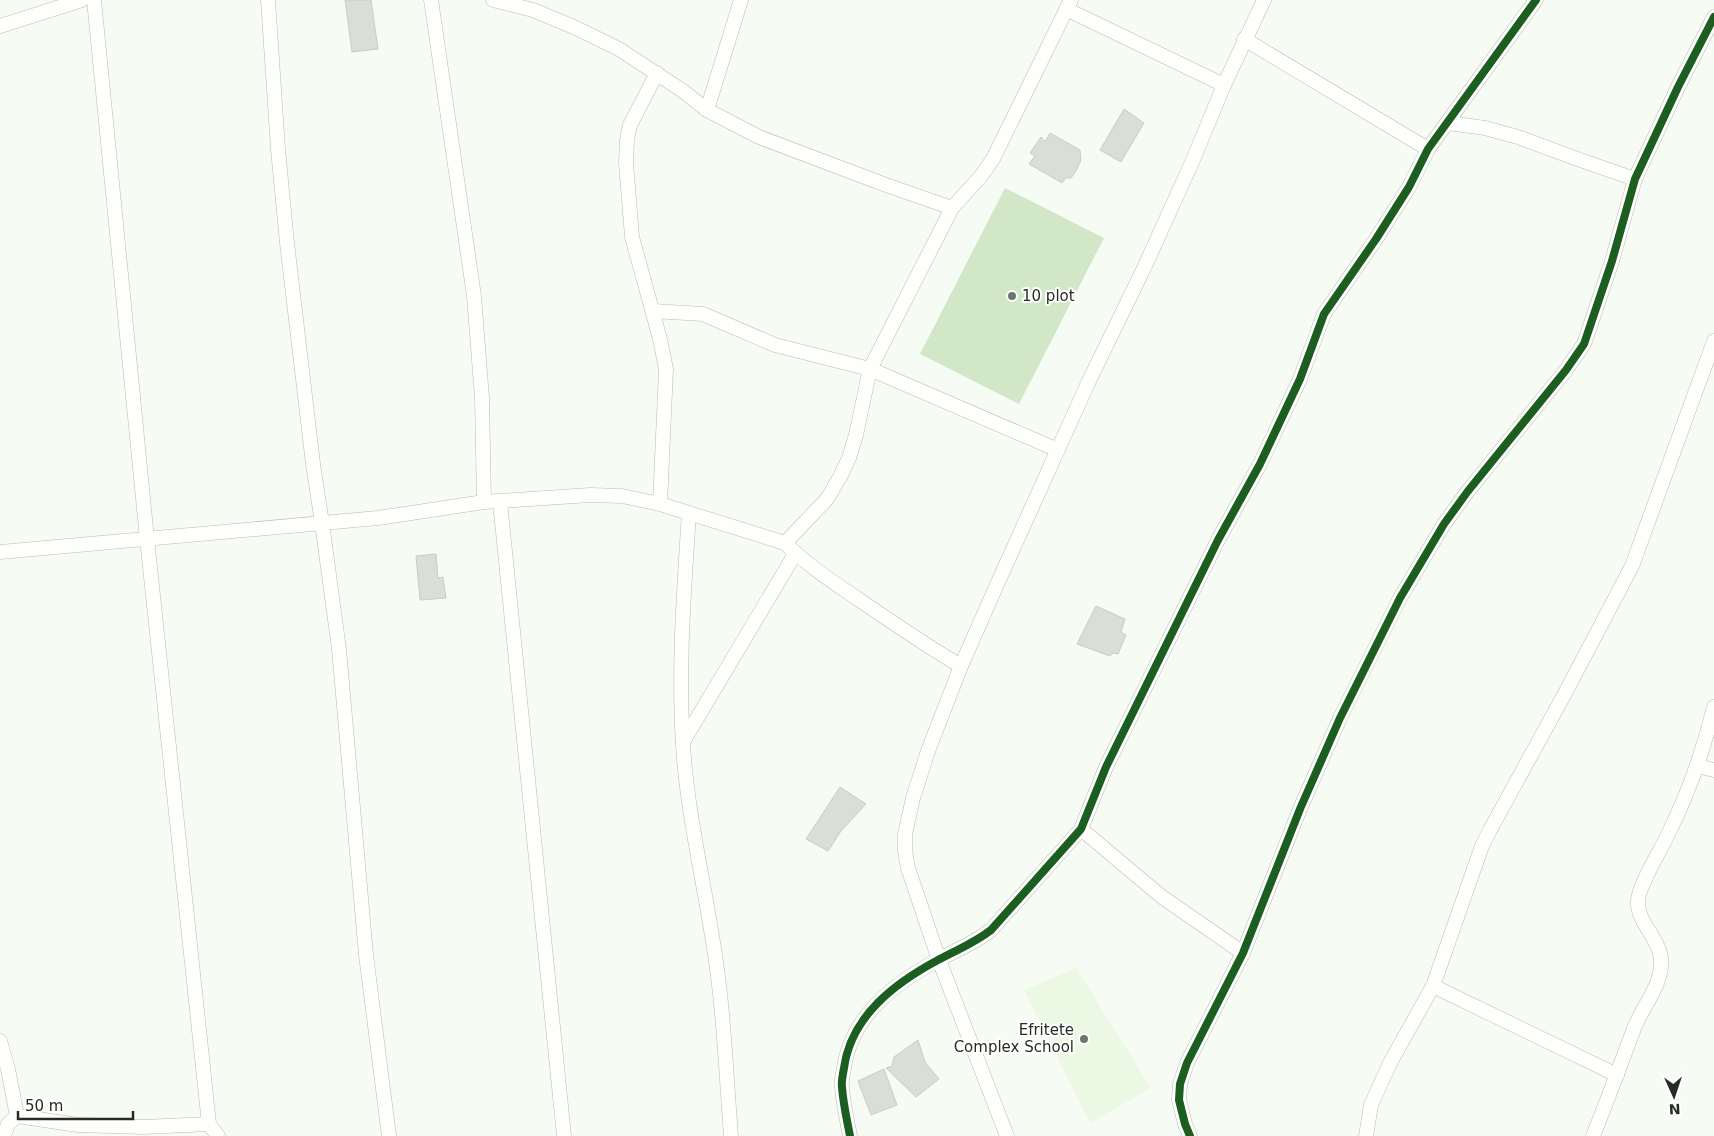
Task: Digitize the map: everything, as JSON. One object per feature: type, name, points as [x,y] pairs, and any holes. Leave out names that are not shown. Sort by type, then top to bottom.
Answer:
[{"type":"street","points":[[0,26],[82,0]]},
{"type":"street","points":[[94,0],[147,539],[209,1124],[218,1136]]},
{"type":"street","points":[[268,0],[278,149],[287,242],[313,464],[339,649],[366,955],[389,1136]]},
{"type":"street","points":[[431,0],[475,304],[482,398],[484,502]]},
{"type":"street","points":[[493,0],[533,10],[619,49],[683,91],[707,110],[760,137],[952,208]]},
{"type":"street","points":[[707,110],[741,0]]},
{"type":"street","points":[[1007,1136],[938,960],[908,868],[905,834],[913,798],[928,751],[961,666],[1058,450],[1193,160],[1244,39],[1264,0]]},
{"type":"street","points":[[850,1136],[842,1086],[846,1051],[862,1020],[882,998],[904,981],[938,960],[975,942],[991,930],[1081,829],[1106,767],[1218,540],[1260,464],[1300,380],[1324,314],[1409,187],[1428,149],[1536,0]]},
{"type":"street","points":[[785,543],[827,499],[849,458],[856,436],[870,369],[952,208],[981,176],[993,159],[1068,5],[1224,85]]},
{"type":"street","points":[[1190,1136],[1178,1100],[1180,1084],[1187,1063],[1243,953],[1300,809],[1336,727],[1400,598],[1444,524],[1468,491],[1566,370],[1584,344],[1612,261],[1635,178],[1714,17]]},
{"type":"street","points":[[1244,39],[1428,149]]},
{"type":"street","points":[[657,73],[630,125],[626,162],[632,236],[653,312],[666,369],[660,504]]},
{"type":"street","points":[[1448,123],[1485,128],[1518,137],[1635,178]]},
{"type":"street","points":[[653,312],[703,314],[775,345],[870,369],[1058,450]]},
{"type":"street","points":[[1366,1136],[1371,1105],[1390,1063],[1433,986],[1476,862],[1490,830],[1632,566],[1714,342]]},
{"type":"street","points":[[0,552],[322,523],[416,513],[484,502],[590,495],[622,496],[660,504],[785,543],[795,554],[891,622],[961,666]]},
{"type":"street","points":[[500,502],[564,1136]]},
{"type":"street","points":[[689,513],[684,582],[683,743],[688,794],[719,984],[731,1136]]},
{"type":"street","points":[[683,743],[795,554]]},
{"type":"street","points":[[1593,1136],[1636,1025],[1660,975],[1661,959],[1658,946],[1640,914],[1638,901],[1643,885],[1676,819],[1696,766],[1714,707]]},
{"type":"street","points":[[1696,766],[1714,770]]},
{"type":"street","points":[[1081,829],[1162,897],[1243,953]]},
{"type":"street","points":[[1433,986],[1617,1075]]},
{"type":"street","points":[[0,1041],[18,1116]]},
{"type":"street","points":[[18,1116],[78,1130],[209,1124]]},
{"type":"street","points":[[4,1136],[8,1124],[18,1116]]},
{"type":"shaded area","name":"10 plot","points":[[1005,188],[1104,238],[1019,404],[920,354]]},
{"type":"shaded area","name":"Efritete Complex School","points":[[1076,968],[1151,1088],[1090,1123],[1024,990]]},
{"type":"building","points":[[345,0],[371,0],[378,49],[352,52]]},
{"type":"building","points":[[1124,109],[1144,123],[1121,162],[1100,150]]},
{"type":"building","points":[[1050,133],[1080,150],[1081,160],[1076,171],[1071,178],[1066,178],[1062,183],[1029,164],[1035,156],[1030,153],[1041,137],[1045,142]]},
{"type":"building","points":[[436,554],[438,578],[443,577],[446,598],[420,600],[416,556]]},
{"type":"building","points":[[1096,606],[1125,619],[1121,632],[1126,635],[1118,654],[1112,653],[1110,656],[1077,644]]},
{"type":"building","points":[[840,787],[866,804],[841,831],[828,851],[806,839]]},
{"type":"building","points":[[918,1040],[925,1062],[939,1079],[916,1097],[886,1068],[892,1066],[894,1057]]},
{"type":"building","points":[[884,1069],[897,1105],[871,1115],[858,1081]]},
{"type":"cycle path","points":[[850,1136],[842,1082],[848,1049],[865,1017],[906,979],[945,956],[972,943],[991,930],[1081,829],[1106,767],[1218,540],[1260,464],[1300,379],[1324,314],[1409,187],[1428,149],[1536,0]]},
{"type":"cycle path","points":[[1190,1136],[1179,1100],[1180,1084],[1187,1063],[1243,953],[1300,809],[1340,718],[1400,598],[1444,524],[1468,491],[1566,370],[1584,344],[1612,261],[1635,179],[1678,87],[1714,17]]},
{"type":"place","name":"10 plot","points":[[1012,296]]},
{"type":"place","name":"Efritete Complex School","points":[[1084,1039]]}]
